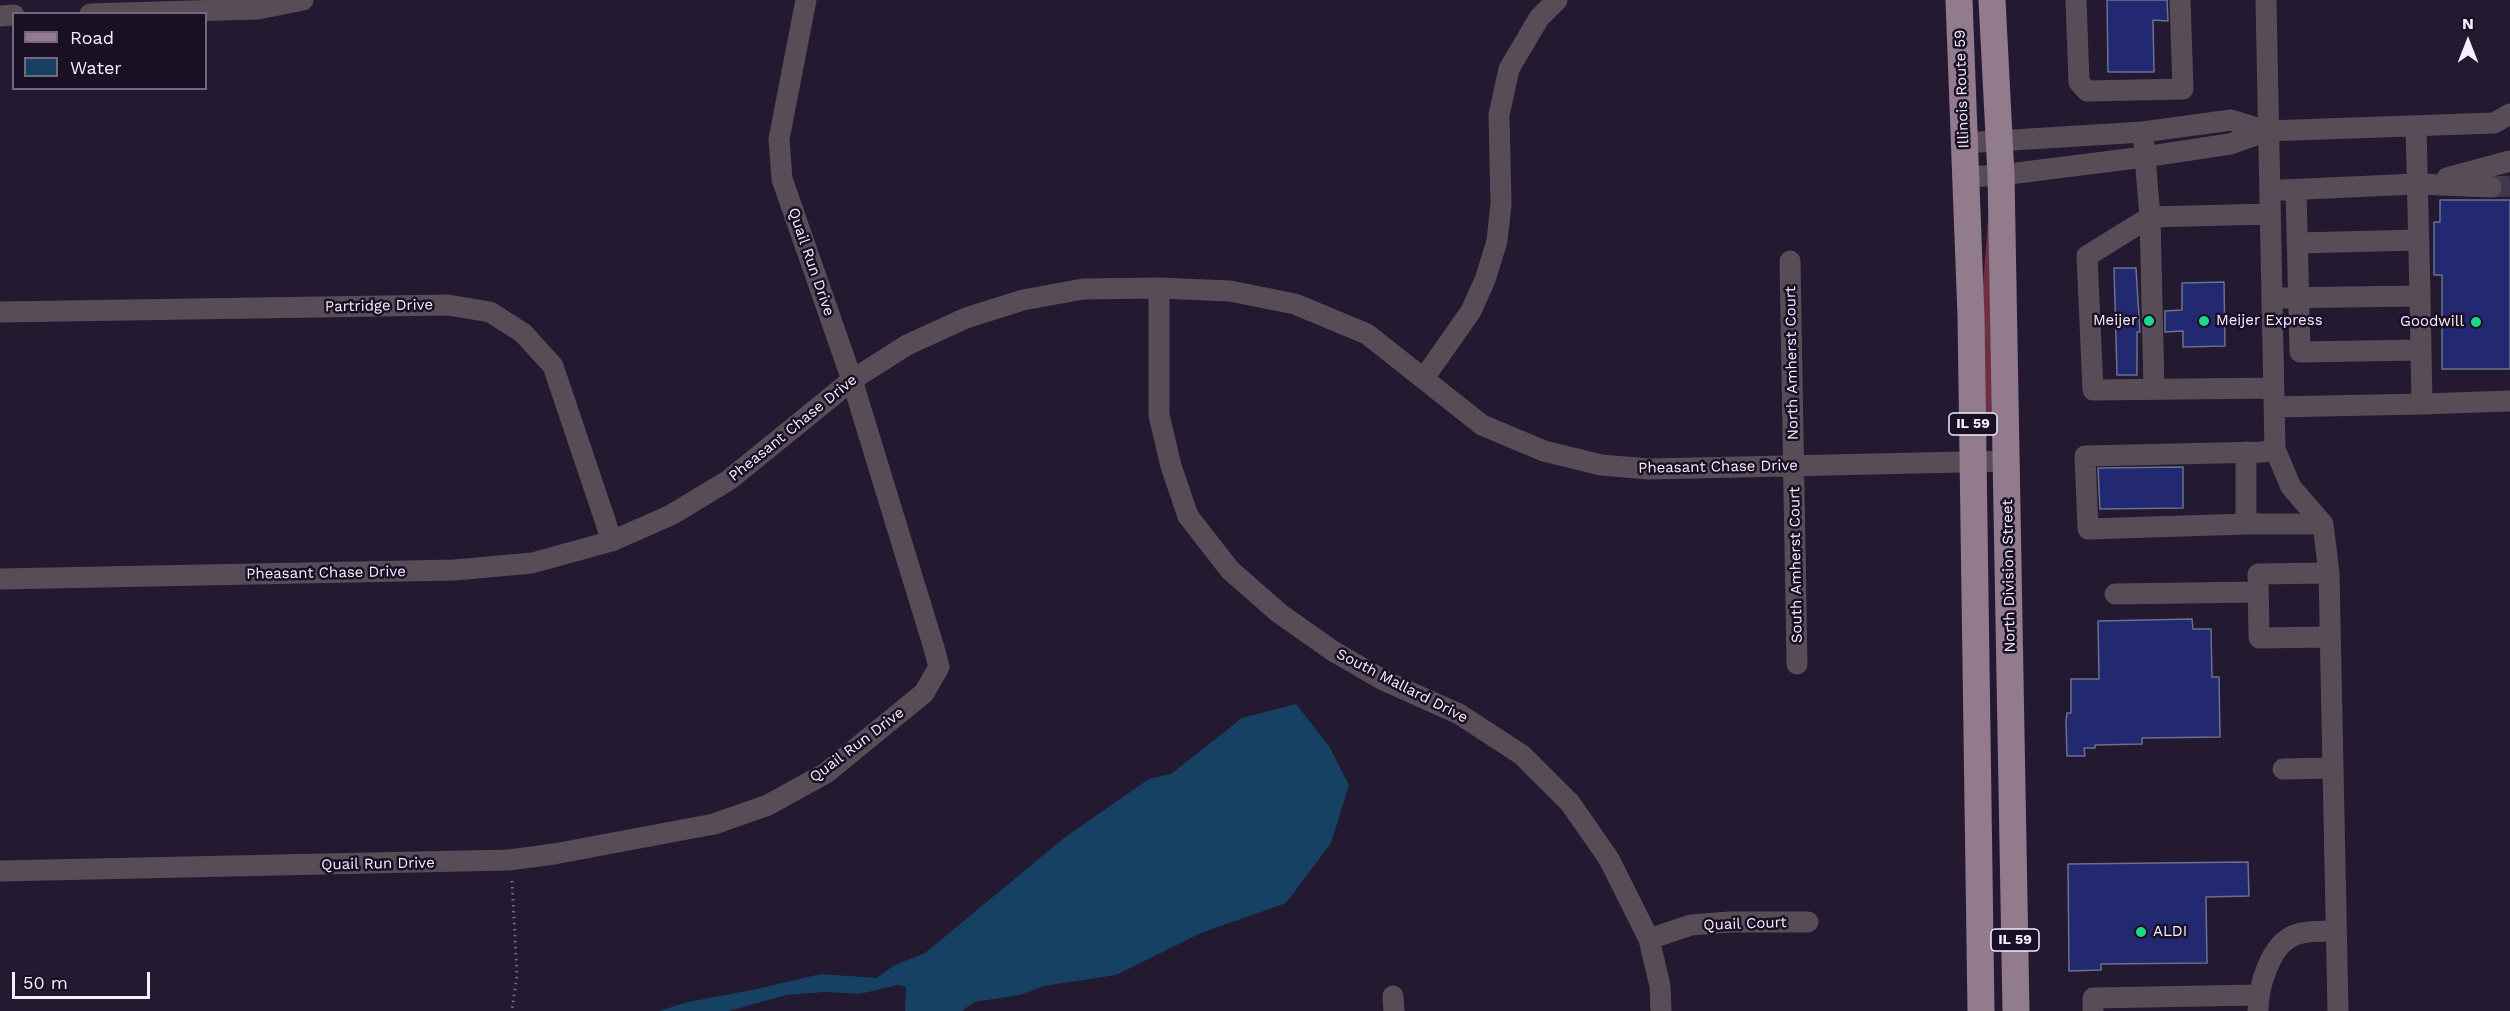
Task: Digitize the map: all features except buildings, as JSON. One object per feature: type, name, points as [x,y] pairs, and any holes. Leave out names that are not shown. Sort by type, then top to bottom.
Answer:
[{"type":"main road","name":"Illinois Route 59","points":[[1959,0],[1966,177]]},
{"type":"main road","name":"IL 59","points":[[1992,0],[1999,141]]},
{"type":"main road","name":"North Division Street","points":[[1999,141],[2008,461],[2016,1011]]},
{"type":"main road","name":"IL 59","points":[[1966,177],[1973,462],[1981,1011]]},
{"type":"street","points":[[114,12],[200,5],[258,9],[303,0]]},
{"type":"street","name":"Quail Run Drive","points":[[0,871],[508,860],[554,854],[714,824],[768,805],[826,773],[924,693],[939,667],[852,380],[782,179],[779,139],[806,0]]},
{"type":"street","points":[[1424,378],[1471,311],[1485,280],[1497,241],[1501,204],[1499,115],[1509,69],[1539,18],[1557,0]]},
{"type":"street","points":[[2076,0],[2079,82],[2087,91],[2182,89],[2180,0]]},
{"type":"street","points":[[2266,0],[2275,449],[2291,487],[2323,524],[2329,573],[2338,1011]]},
{"type":"street","points":[[1966,177],[2001,175],[2230,144],[2267,131],[2494,123],[2510,114]]},
{"type":"street","points":[[1964,142],[2143,132],[2231,120],[2267,131]]},
{"type":"street","points":[[2416,127],[2422,404]]},
{"type":"street","points":[[2143,132],[2150,217],[2154,389]]},
{"type":"street","points":[[2417,184],[2510,161]]},
{"type":"street","points":[[2269,191],[2417,184],[2491,187]]},
{"type":"street","points":[[2296,190],[2300,352],[2421,350]]},
{"type":"street","points":[[2270,214],[2150,217],[2087,256],[2093,390],[2154,389],[2274,398],[2422,404],[2510,401]]},
{"type":"street","points":[[2297,243],[2418,240]]},
{"type":"street","name":"North Amherst Court","points":[[1790,261],[1794,466]]},
{"type":"street","name":"Pheasant Chase Drive","points":[[0,579],[455,570],[532,563],[612,541],[671,515],[729,480],[852,380],[907,345],[966,318],[1023,300],[1083,289],[1159,288],[1230,291],[1295,304],[1367,334],[1482,425],[1544,451],[1601,465],[1649,470],[2008,461]]},
{"type":"street","name":"South Mallard Drive","points":[[1159,288],[1159,416],[1171,466],[1188,516],[1230,570],[1288,620],[1333,651],[1383,680],[1459,714],[1522,755],[1570,803],[1610,859],[1649,939],[1660,986],[1661,1011]]},
{"type":"street","points":[[2272,298],[2420,296]]},
{"type":"street","name":"Partridge Drive","points":[[0,312],[448,305],[490,312],[523,333],[553,366],[612,541]]},
{"type":"street","points":[[2275,449],[2246,452],[2085,456],[2088,529],[2323,524]]},
{"type":"street","points":[[2246,452],[2246,524]]},
{"type":"street","name":"South Amherst Court","points":[[1794,466],[1797,664]]},
{"type":"street","points":[[2329,573],[2258,574],[2258,592],[2259,638],[2330,637]]},
{"type":"street","points":[[2115,594],[2258,592]]},
{"type":"street","points":[[2283,769],[2333,768]]},
{"type":"street","name":"Quail Court","points":[[1649,939],[1691,926],[1730,922],[1808,922]]},
{"type":"street","points":[[2093,1011],[2093,998],[2259,1003],[2264,970],[2282,944],[2293,935],[2337,931]]},
{"type":"path","points":[[512,881],[517,975],[512,1011]]},
{"type":"shaded area","points":[[1988,219],[1990,219],[1994,423],[1992,432],[1984,432],[1981,310]]},
{"type":"water","points":[[1296,704],[1329,746],[1349,785],[1331,843],[1286,903],[1201,933],[1116,975],[1044,986],[1020,995],[974,1002],[962,1011],[905,1011],[906,987],[898,985],[859,994],[825,992],[786,995],[729,1011],[659,1011],[688,1002],[821,974],[876,978],[895,965],[925,953],[1064,838],[1149,779],[1171,774],[1242,718]]},
{"type":"tunnel","points":[[2491,187],[2510,186]]},
{"type":"place","name":"Meijer","points":[[2149,321]]},
{"type":"place","name":"Meijer Express","points":[[2204,321]]},
{"type":"place","name":"Goodwill","points":[[2476,322]]},
{"type":"place","name":"ALDI","points":[[2141,932]]}]
